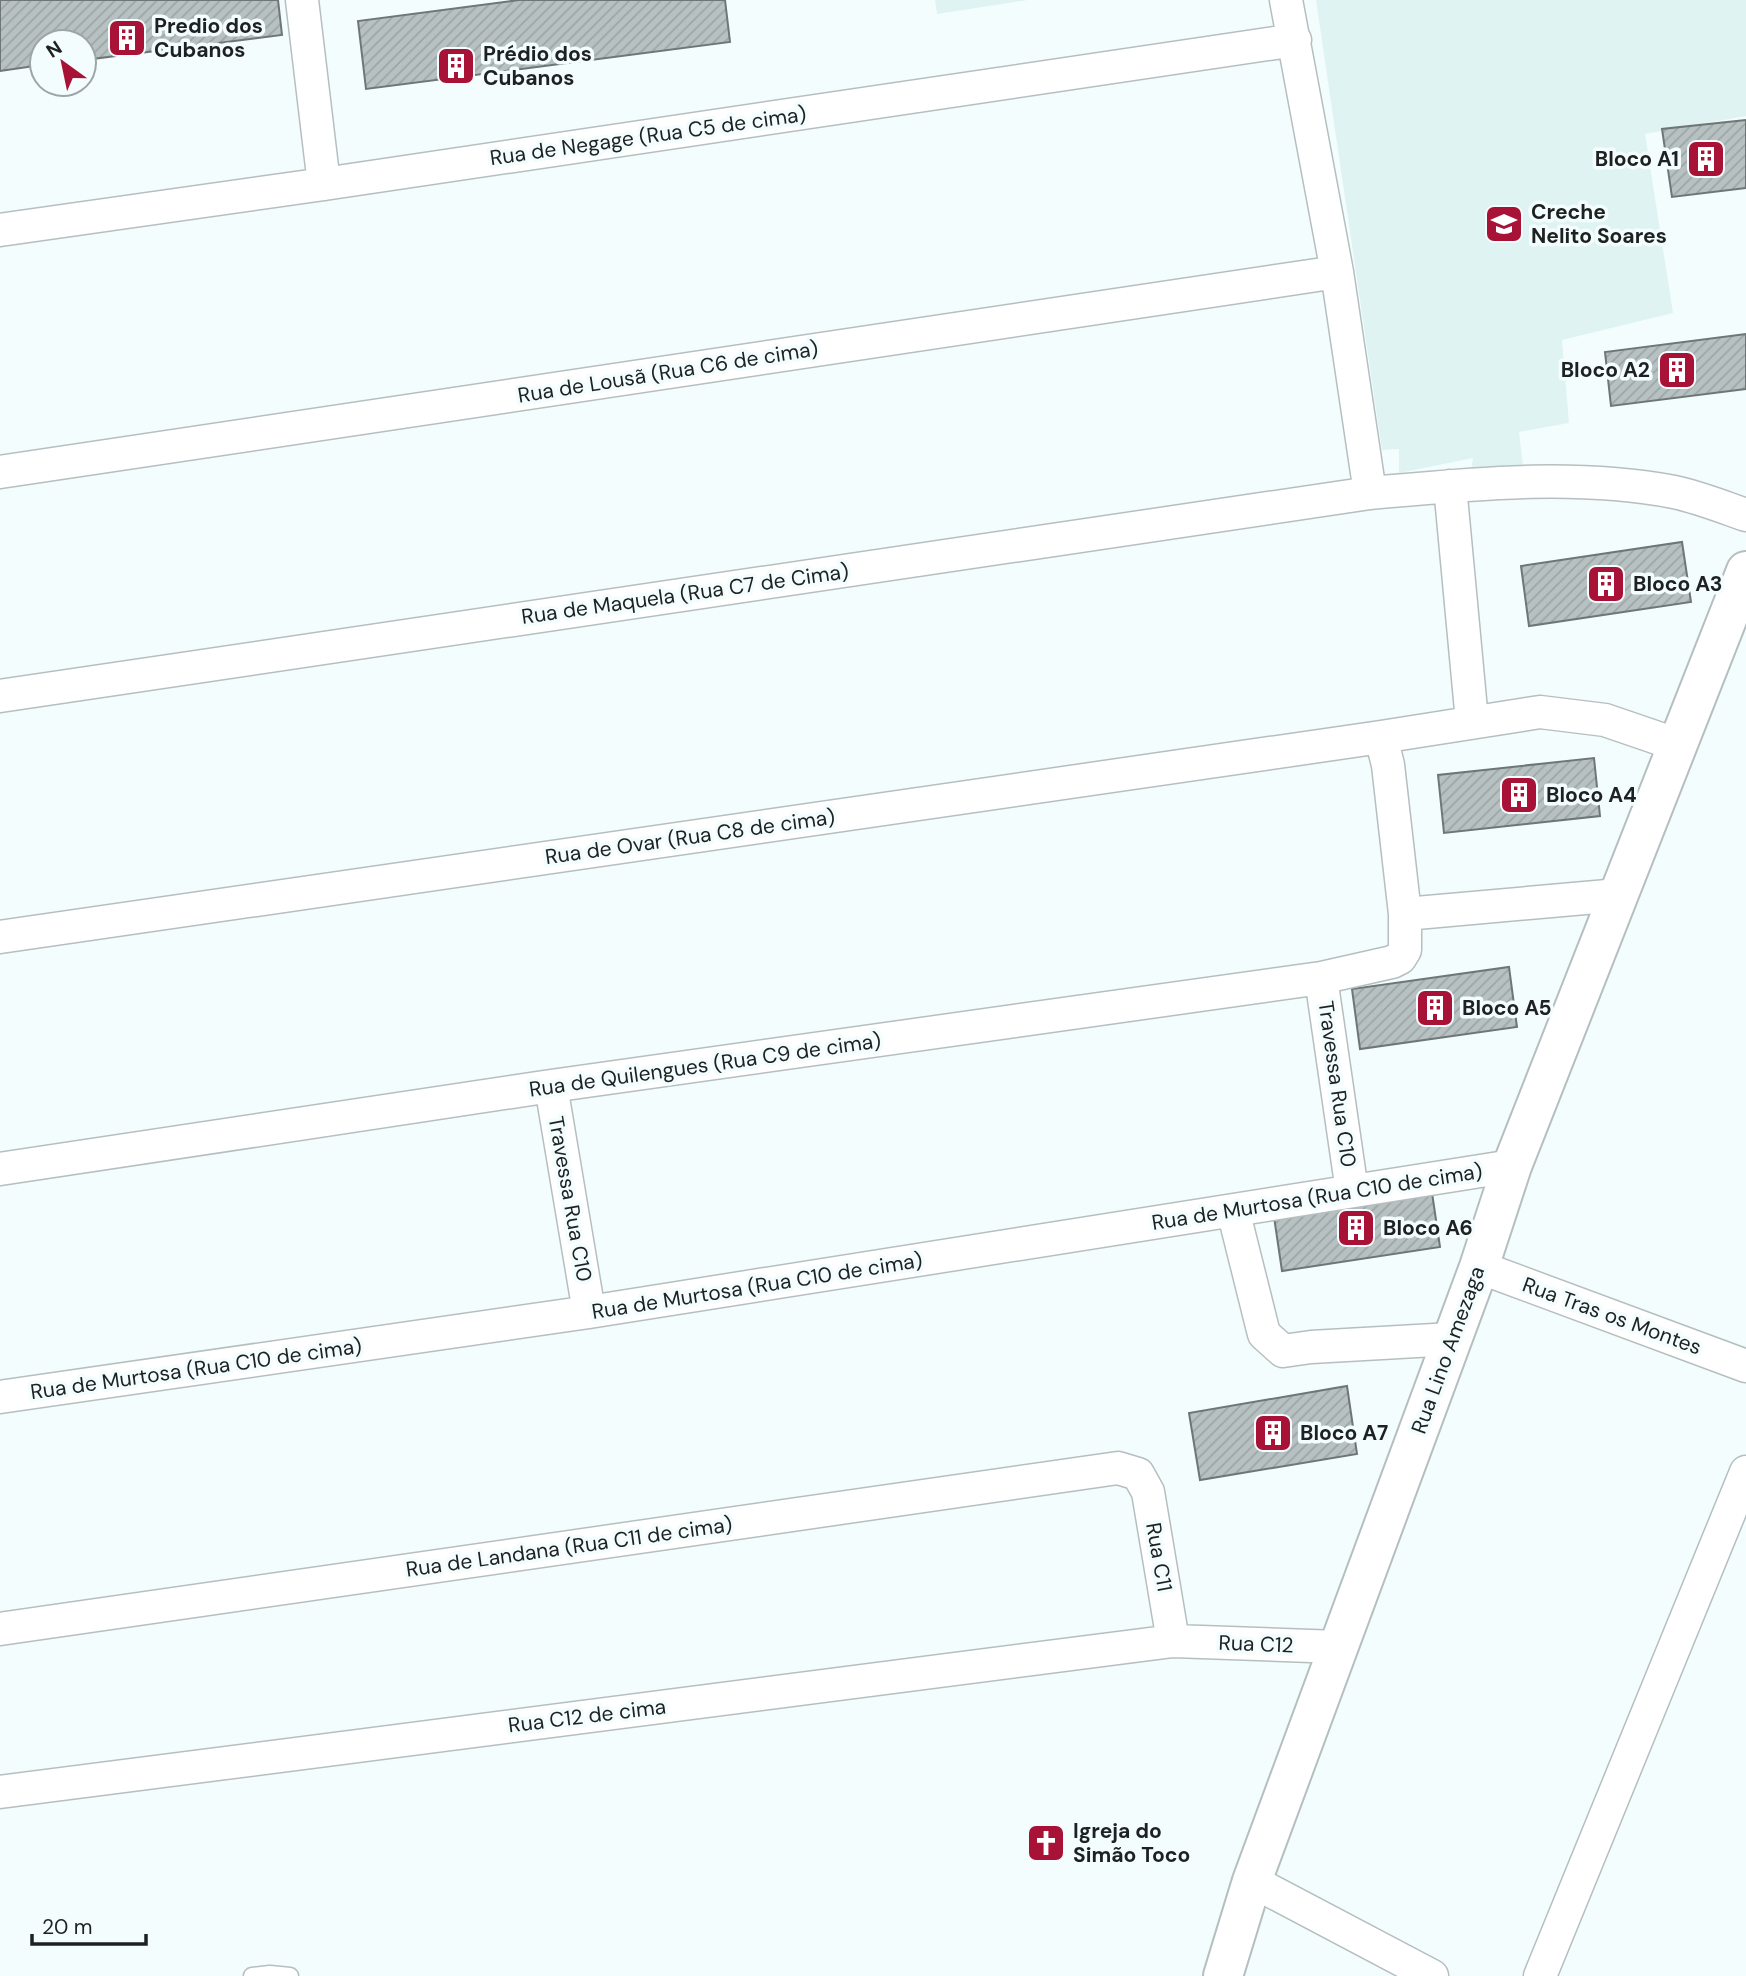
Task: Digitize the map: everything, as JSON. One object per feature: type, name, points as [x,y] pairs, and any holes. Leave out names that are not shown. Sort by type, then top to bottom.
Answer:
[{"type":"street","points":[[302,0],[324,184]]},
{"type":"street","points":[[1286,0],[1337,272],[1370,493]]},
{"type":"street","name":"Rua de Negage (Rua C5 de cima)","points":[[0,230],[1295,40]]},
{"type":"street","name":"Rua de Lousã (Rua C6 de cima)","points":[[0,472],[1337,272]]},
{"type":"street","name":"Rua de Maquela (Rua C7 de Cima)","points":[[0,696],[1370,493],[1546,481],[1614,484],[1676,493],[1746,515]]},
{"type":"street","points":[[1450,486],[1472,721]]},
{"type":"street","name":"Rua Lino Amezaga","points":[[1223,1976],[1252,1881],[1479,1267],[1512,1166],[1746,571]]},
{"type":"street","name":"Rua de Ovar (Rua C8 de cima)","points":[[0,937],[1540,712],[1605,720],[1678,745]]},
{"type":"street","points":[[1381,737],[1390,776],[1405,914],[1619,895]]},
{"type":"street","name":"Rua de Quilengues (Rua C9 de cima)","points":[[0,1169],[551,1086],[1321,978],[1400,958],[1405,950],[1405,914]]},
{"type":"street","name":"Travessa Rua C10","points":[[1321,978],[1352,1191]]},
{"type":"street","name":"Travessa Rua C10","points":[[551,1086],[589,1312]]},
{"type":"street","name":"Rua de Murtosa (Rua C10 de cima)","points":[[0,1396],[589,1312],[1512,1166]]},
{"type":"street","points":[[1233,1210],[1264,1334],[1283,1351],[1452,1339]]},
{"type":"street","name":"Rua Tras os Montes","points":[[1479,1267],[1746,1366]]},
{"type":"street","name":"Rua de Landana (Rua C11 de cima)","points":[[0,1629],[1118,1468],[1138,1474]]},
{"type":"street","points":[[1540,1976],[1746,1472]]},
{"type":"street","name":"Rua C11","points":[[1138,1474],[1148,1492],[1173,1641]]},
{"type":"street","name":"Rua C12","points":[[1173,1641],[1338,1647]]},
{"type":"street","name":"Rua C12 de cima","points":[[0,1792],[1173,1641]]},
{"type":"street","points":[[1252,1881],[1432,1976]]},
{"type":"lane","points":[[252,1976],[290,1976]]},
{"type":"shaded area","points":[[935,0],[1028,0],[937,14]]},
{"type":"shaded area","name":"Creche Nelito Soares","points":[[1316,0],[1746,0],[1746,116],[1645,134],[1673,313],[1562,340],[1569,423],[1519,432],[1523,466],[1470,477],[1473,458],[1399,473],[1399,449],[1382,450]]},
{"type":"building","name":"Predio dos Cubanos","points":[[0,0],[278,0],[282,35],[98,58],[98,28],[28,28],[28,67],[0,71]]},
{"type":"building","name":"Prédio dos Cubanos","points":[[519,0],[725,0],[730,42],[366,89],[358,21]]},
{"type":"building","name":"Bloco A1","points":[[1746,120],[1746,188],[1672,197],[1662,129]]},
{"type":"building","name":"Bloco A2","points":[[1746,334],[1746,389],[1611,406],[1605,352]]},
{"type":"building","name":"Bloco A3","points":[[1682,542],[1691,602],[1529,626],[1521,566]]},
{"type":"building","name":"Bloco A4","points":[[1594,758],[1600,816],[1444,833],[1438,775]]},
{"type":"building","name":"Bloco A5","points":[[1509,967],[1517,1027],[1360,1049],[1352,989]]},
{"type":"building","name":"Bloco A6","points":[[1431,1186],[1440,1247],[1282,1271],[1273,1210]]},
{"type":"building","name":"Bloco A7","points":[[1347,1386],[1357,1454],[1200,1480],[1189,1413]]},
{"type":"place","name":"Predio dos Cubanos","points":[[127,38]]},
{"type":"place","name":"Prédio dos Cubanos","points":[[456,66]]},
{"type":"place","name":"Bloco A1","points":[[1706,159]]},
{"type":"place","name":"Creche Nelito Soares","points":[[1504,224]]},
{"type":"place","name":"Bloco A2","points":[[1677,370]]},
{"type":"place","name":"Bloco A3","points":[[1606,584]]},
{"type":"place","name":"Bloco A4","points":[[1519,795]]},
{"type":"place","name":"Bloco A5","points":[[1435,1008]]},
{"type":"place","name":"Bloco A6","points":[[1356,1228]]},
{"type":"place","name":"Bloco A7","points":[[1273,1433]]},
{"type":"place","name":"Igreja do Simão Toco","points":[[1046,1843]]}]
